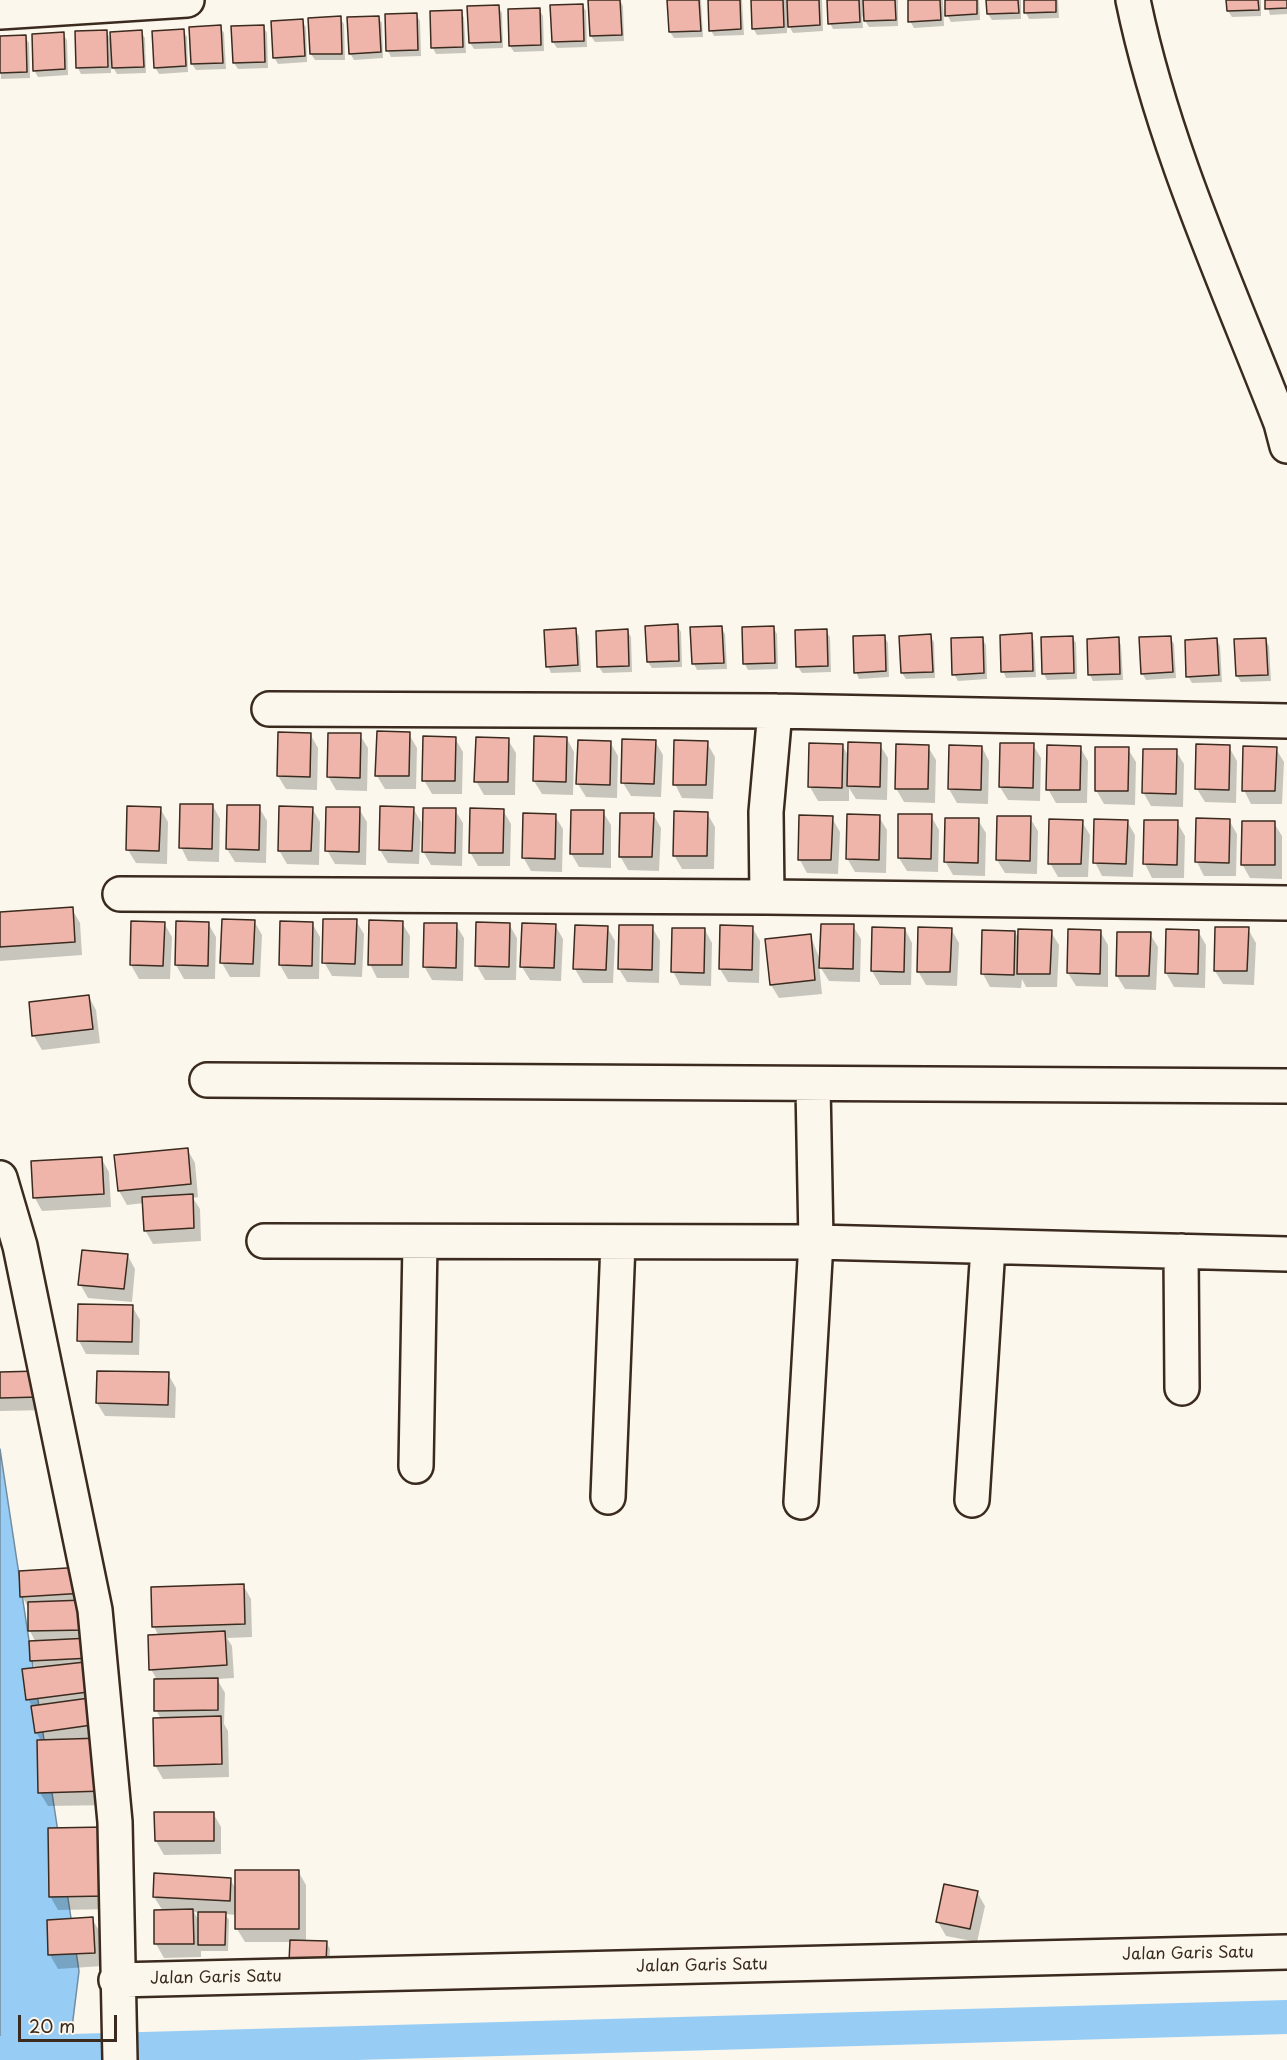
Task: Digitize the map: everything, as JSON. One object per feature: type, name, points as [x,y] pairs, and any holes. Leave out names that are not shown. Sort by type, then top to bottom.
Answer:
[{"type":"street","points":[[0,12],[187,0]]},
{"type":"street","points":[[1133,0],[1143,50],[1195,206],[1281,423],[1287,446]]},
{"type":"street","points":[[269,709],[775,711],[1287,722]]},
{"type":"street","points":[[767,897],[766,812],[775,711]]},
{"type":"street","points":[[120,894],[767,897],[1287,903]]},
{"type":"street","points":[[207,1080],[813,1086],[1287,1086]]},
{"type":"street","points":[[801,1502],[816,1242],[813,1086]]},
{"type":"street","points":[[0,1178],[22,1257],[95,1610],[115,1822],[120,2060]]},
{"type":"street","points":[[264,1241],[816,1242],[1287,1254]]},
{"type":"street","points":[[416,1466],[420,1243]]},
{"type":"street","points":[[608,1497],[618,1243]]},
{"type":"street","points":[[972,1500],[988,1247]]},
{"type":"street","points":[[1181,1251],[1182,1388]]},
{"type":"street","name":"Jalan Garis Satu","points":[[119,1994],[1287,1952]]},
{"type":"water","points":[[0,1449],[79,1971],[68,2060],[0,2060]]},
{"type":"building","points":[[588,0],[620,0],[622,35],[590,36]]},
{"type":"building","points":[[667,0],[699,0],[701,31],[669,32]]},
{"type":"building","points":[[708,0],[740,0],[741,29],[709,31]]},
{"type":"building","points":[[751,0],[783,0],[784,27],[752,29]]},
{"type":"building","points":[[787,0],[819,0],[820,25],[788,27]]},
{"type":"building","points":[[827,0],[859,0],[860,22],[828,24]]},
{"type":"building","points":[[863,0],[895,0],[896,20],[864,21]]},
{"type":"building","points":[[908,0],[940,0],[941,20],[908,22]]},
{"type":"building","points":[[945,0],[977,0],[977,14],[945,16]]},
{"type":"building","points":[[986,0],[1018,0],[1019,13],[987,14]]},
{"type":"building","points":[[1024,0],[1056,0],[1056,12],[1024,13]]},
{"type":"building","points":[[1226,0],[1258,0],[1259,10],[1227,11]]},
{"type":"building","points":[[1265,0],[1287,0],[1287,8],[1265,9]]},
{"type":"building","points":[[583,4],[584,41],[552,42],[550,5]]},
{"type":"building","points":[[499,5],[501,42],[469,43],[467,6]]},
{"type":"building","points":[[540,8],[541,45],[509,46],[508,9]]},
{"type":"building","points":[[462,10],[463,47],[431,48],[430,11]]},
{"type":"building","points":[[417,13],[418,50],[386,51],[385,14]]},
{"type":"building","points":[[341,16],[342,54],[310,54],[308,18]]},
{"type":"building","points":[[379,16],[381,52],[349,54],[347,17]]},
{"type":"building","points":[[303,19],[305,56],[273,58],[271,21]]},
{"type":"building","points":[[221,25],[223,63],[191,64],[189,27]]},
{"type":"building","points":[[264,25],[265,62],[233,63],[231,26]]},
{"type":"building","points":[[184,29],[186,66],[154,68],[152,31]]},
{"type":"building","points":[[107,30],[108,67],[76,68],[75,31]]},
{"type":"building","points":[[142,30],[144,67],[112,68],[110,32]]},
{"type":"building","points":[[64,32],[65,69],[33,71],[32,34]]},
{"type":"building","points":[[26,35],[27,72],[0,73],[0,36]]},
{"type":"building","points":[[678,624],[679,661],[647,662],[645,626]]},
{"type":"building","points":[[722,626],[724,663],[692,664],[690,627]]},
{"type":"building","points":[[774,626],[775,663],[743,664],[742,627]]},
{"type":"building","points":[[576,628],[578,665],[546,667],[544,630]]},
{"type":"building","points":[[628,629],[629,666],[597,667],[596,631]]},
{"type":"building","points":[[827,629],[828,666],[796,667],[795,630]]},
{"type":"building","points":[[1032,633],[1033,671],[1001,672],[1000,635]]},
{"type":"building","points":[[931,634],[933,672],[901,673],[899,636]]},
{"type":"building","points":[[885,635],[886,671],[854,673],[853,636]]},
{"type":"building","points":[[1073,636],[1074,673],[1042,674],[1041,637]]},
{"type":"building","points":[[1171,636],[1173,672],[1141,674],[1139,637]]},
{"type":"building","points":[[983,637],[984,673],[952,675],[951,638]]},
{"type":"building","points":[[1119,637],[1120,674],[1088,675],[1087,639]]},
{"type":"building","points":[[1217,638],[1219,675],[1186,677],[1185,640]]},
{"type":"building","points":[[1266,638],[1268,675],[1236,676],[1234,639]]},
{"type":"building","points":[[377,731],[410,732],[409,776],[375,776]]},
{"type":"building","points":[[278,732],[311,733],[310,777],[277,776]]},
{"type":"building","points":[[328,733],[361,733],[360,778],[327,777]]},
{"type":"building","points":[[423,736],[456,737],[455,781],[422,781]]},
{"type":"building","points":[[534,736],[567,737],[566,782],[533,781]]},
{"type":"building","points":[[476,737],[509,738],[508,782],[474,782]]},
{"type":"building","points":[[622,739],[656,740],[654,784],[621,783]]},
{"type":"building","points":[[578,740],[611,741],[610,785],[576,784]]},
{"type":"building","points":[[674,740],[708,741],[706,785],[673,785]]},
{"type":"building","points":[[848,742],[881,743],[880,787],[847,786]]},
{"type":"building","points":[[809,743],[843,744],[842,788],[808,787]]},
{"type":"building","points":[[1000,743],[1034,743],[1033,788],[999,787]]},
{"type":"building","points":[[896,744],[929,745],[928,789],[895,789]]},
{"type":"building","points":[[1196,744],[1230,745],[1229,790],[1195,789]]},
{"type":"building","points":[[949,745],[982,746],[981,790],[948,789]]},
{"type":"building","points":[[1047,745],[1081,746],[1080,790],[1046,790]]},
{"type":"building","points":[[1243,746],[1277,747],[1275,791],[1242,791]]},
{"type":"building","points":[[1095,747],[1129,747],[1128,791],[1095,791]]},
{"type":"building","points":[[1143,749],[1177,749],[1176,794],[1142,793]]},
{"type":"building","points":[[180,804],[213,804],[212,849],[179,848]]},
{"type":"building","points":[[227,805],[260,805],[259,850],[226,849]]},
{"type":"building","points":[[127,806],[161,807],[159,851],[126,850]]},
{"type":"building","points":[[279,806],[313,807],[311,851],[278,851]]},
{"type":"building","points":[[380,806],[414,807],[412,851],[379,850]]},
{"type":"building","points":[[326,807],[360,807],[359,852],[325,851]]},
{"type":"building","points":[[423,808],[456,808],[455,853],[422,852]]},
{"type":"building","points":[[470,808],[504,809],[503,853],[469,853]]},
{"type":"building","points":[[571,810],[604,810],[603,854],[570,854]]},
{"type":"building","points":[[674,811],[708,812],[707,856],[673,856]]},
{"type":"building","points":[[523,813],[556,814],[555,859],[522,858]]},
{"type":"building","points":[[620,813],[654,813],[652,857],[619,857]]},
{"type":"building","points":[[847,814],[880,815],[879,860],[846,859]]},
{"type":"building","points":[[898,814],[932,814],[931,859],[898,858]]},
{"type":"building","points":[[799,815],[833,816],[831,860],[798,860]]},
{"type":"building","points":[[997,816],[1031,816],[1030,861],[996,860]]},
{"type":"building","points":[[945,818],[979,818],[978,863],[944,862]]},
{"type":"building","points":[[1196,818],[1230,819],[1229,863],[1195,862]]},
{"type":"building","points":[[1049,819],[1083,820],[1081,864],[1048,864]]},
{"type":"building","points":[[1094,819],[1128,820],[1126,864],[1093,863]]},
{"type":"building","points":[[1144,820],[1178,820],[1177,865],[1143,864]]},
{"type":"building","points":[[1242,821],[1275,821],[1275,865],[1241,865]]},
{"type":"building","points":[[73,907],[75,942],[0,947],[0,912]]},
{"type":"building","points":[[222,919],[255,920],[253,964],[220,963]]},
{"type":"building","points":[[323,919],[357,919],[355,964],[322,963]]},
{"type":"building","points":[[369,920],[403,921],[402,965],[368,965]]},
{"type":"building","points":[[131,921],[165,922],[163,966],[130,965]]},
{"type":"building","points":[[176,921],[209,922],[208,966],[175,965]]},
{"type":"building","points":[[280,921],[313,922],[312,966],[279,965]]},
{"type":"building","points":[[476,922],[510,923],[509,967],[475,966]]},
{"type":"building","points":[[424,923],[457,923],[456,968],[423,967]]},
{"type":"building","points":[[522,923],[556,924],[554,968],[520,967]]},
{"type":"building","points":[[821,924],[854,924],[853,969],[819,968]]},
{"type":"building","points":[[575,925],[608,926],[606,970],[573,969]]},
{"type":"building","points":[[619,925],[653,925],[652,970],[618,969]]},
{"type":"building","points":[[720,925],[753,926],[752,970],[719,969]]},
{"type":"building","points":[[872,927],[905,928],[904,972],[871,971]]},
{"type":"building","points":[[918,927],[952,928],[950,972],[917,972]]},
{"type":"building","points":[[1215,927],[1249,927],[1247,971],[1214,971]]},
{"type":"building","points":[[672,928],[705,928],[704,973],[671,972]]},
{"type":"building","points":[[1018,929],[1052,930],[1050,974],[1017,974]]},
{"type":"building","points":[[1068,929],[1101,930],[1100,974],[1067,973]]},
{"type":"building","points":[[1166,929],[1199,930],[1198,974],[1165,973]]},
{"type":"building","points":[[982,930],[1015,931],[1014,975],[981,974]]},
{"type":"building","points":[[1117,932],[1151,932],[1149,976],[1116,976]]},
{"type":"building","points":[[811,934],[815,980],[770,985],[765,939]]},
{"type":"building","points":[[89,995],[93,1029],[32,1036],[29,1002]]},
{"type":"building","points":[[188,1148],[191,1184],[118,1191],[114,1155]]},
{"type":"building","points":[[102,1157],[104,1194],[33,1198],[31,1161]]},
{"type":"building","points":[[193,1194],[194,1228],[144,1231],[142,1197]]},
{"type":"building","points":[[82,1250],[128,1254],[124,1289],[78,1285]]},
{"type":"building","points":[[78,1304],[133,1305],[132,1342],[77,1341]]},
{"type":"building","points":[[39,1371],[40,1397],[0,1398],[0,1372]]},
{"type":"building","points":[[97,1371],[169,1372],[168,1405],[96,1403]]},
{"type":"building","points":[[83,1567],[85,1593],[20,1597],[19,1571]]},
{"type":"building","points":[[244,1584],[245,1624],[152,1627],[151,1587]]},
{"type":"building","points":[[85,1600],[86,1630],[28,1631],[28,1602]]},
{"type":"building","points":[[225,1631],[227,1665],[149,1670],[148,1635]]},
{"type":"building","points":[[90,1638],[92,1658],[30,1661],[29,1641]]},
{"type":"building","points":[[85,1662],[88,1692],[26,1700],[22,1669]]},
{"type":"building","points":[[218,1678],[218,1710],[154,1711],[154,1679]]},
{"type":"building","points":[[89,1698],[92,1725],[35,1733],[31,1706]]},
{"type":"building","points":[[221,1716],[222,1764],[154,1766],[153,1718]]},
{"type":"building","points":[[102,1738],[104,1791],[38,1793],[37,1740]]},
{"type":"building","points":[[154,1812],[214,1812],[214,1841],[155,1841]]},
{"type":"building","points":[[106,1827],[107,1896],[49,1897],[48,1828]]},
{"type":"building","points":[[235,1870],[299,1870],[299,1929],[235,1929]]},
{"type":"building","points":[[154,1873],[231,1878],[230,1901],[153,1897]]},
{"type":"building","points":[[944,1884],[978,1891],[970,1929],[936,1922]]},
{"type":"building","points":[[193,1909],[194,1944],[154,1944],[154,1910]]},
{"type":"building","points":[[198,1912],[226,1912],[225,1945],[198,1945]]},
{"type":"building","points":[[93,1917],[95,1953],[48,1955],[47,1920]]},
{"type":"building","points":[[290,1940],[327,1941],[326,1963],[289,1962]]},
{"type":"waterway","points":[[0,2053],[1287,2017]]}]
